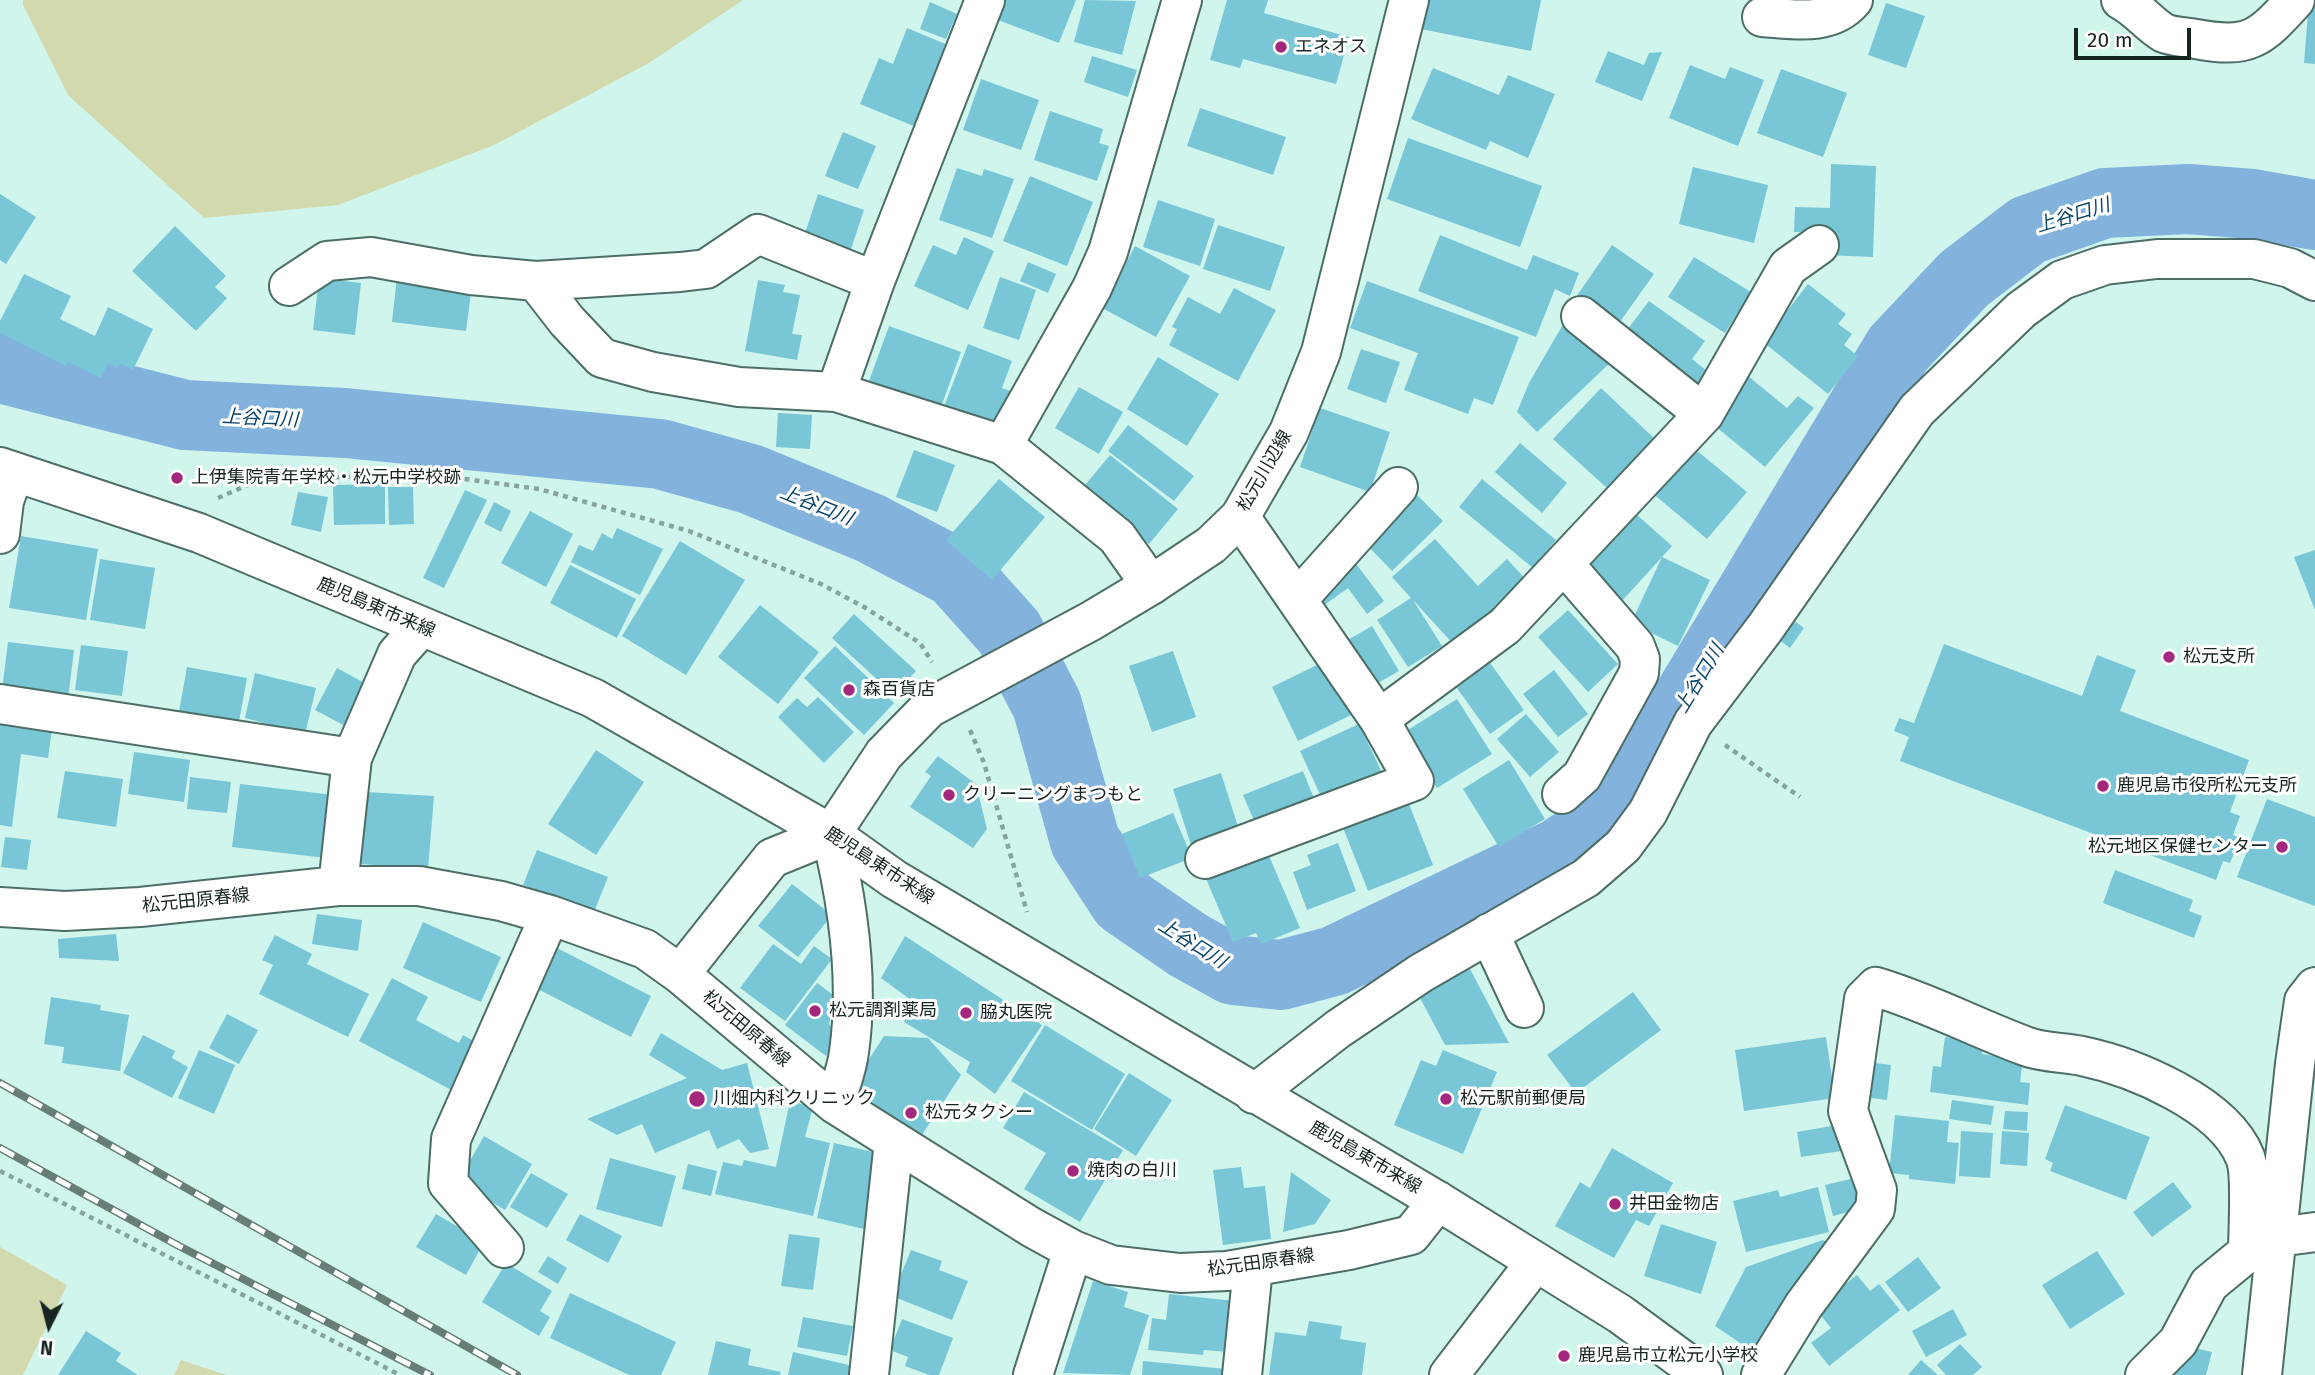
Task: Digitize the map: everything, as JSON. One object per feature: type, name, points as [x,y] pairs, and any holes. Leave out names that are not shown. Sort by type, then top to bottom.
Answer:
[{"type":"street","points":[[836,393],[875,281],[985,0]]},
{"type":"street","points":[[1003,445],[1091,288],[1108,252],[1181,0]]},
{"type":"street","name":"松元川辺線","points":[[831,834],[884,754],[929,708],[1151,585],[1211,545],[1240,517],[1289,432],[1321,352],[1409,0]]},
{"type":"street","points":[[1762,18],[1808,20],[1834,16],[1853,0]]},
{"type":"street","points":[[2121,0],[2139,9],[2165,33],[2216,43],[2246,43],[2277,19],[2295,0]]},
{"type":"street","points":[[289,286],[327,261],[370,257],[471,275],[536,281],[705,269],[758,234],[875,281]]},
{"type":"street","points":[[1379,719],[1505,626],[1704,414],[1788,267],[1819,245]]},
{"type":"street","points":[[1254,1094],[1338,1029],[1421,973],[1586,878],[1623,846],[1648,812],[1693,723],[1765,628],[1917,410],[2021,310],[2062,280],[2105,265],[2201,258],[2254,259],[2290,268],[2315,281]]},
{"type":"street","points":[[536,281],[567,321],[602,358],[653,373],[739,387],[836,393],[1003,445],[1117,537],[1151,585]]},
{"type":"street","points":[[1581,316],[1704,414]]},
{"type":"street","points":[[0,534],[7,470]]},
{"type":"street","name":"鹿児島東市来線","points":[[7,470],[199,533],[593,698],[831,834],[894,879],[1438,1201],[1620,1314],[1703,1375]]},
{"type":"street","points":[[1297,600],[1398,487]]},
{"type":"street","points":[[1205,859],[1414,781],[1379,719],[1240,517]]},
{"type":"street","points":[[1562,794],[1582,776],[1639,673],[1640,659],[1635,646],[1564,564]]},
{"type":"street","points":[[338,886],[352,758],[397,654],[421,627]]},
{"type":"street","points":[[0,704],[352,758]]},
{"type":"street","points":[[680,974],[772,858],[831,834],[844,886],[852,1005],[849,1054],[835,1104]]},
{"type":"street","name":"松元田原春線","points":[[0,907],[65,911],[140,907],[338,886],[419,886],[501,901],[550,915],[645,950],[680,974],[835,1104],[1073,1250],[1111,1265],[1180,1273],[1253,1268],[1411,1235],[1438,1201]]},
{"type":"street","points":[[504,1248],[448,1183],[451,1139],[550,915]]},
{"type":"street","points":[[1489,933],[1524,1008]]},
{"type":"street","points":[[1761,1375],[1804,1305],[1875,1209],[1877,1190],[1848,1111],[1864,999],[1876,987],[1907,996],[2028,1047],[2084,1056],[2133,1073],[2177,1092],[2214,1116],[2234,1137],[2246,1159],[2263,1245],[2262,1375]]},
{"type":"street","points":[[2263,1245],[2305,1066],[2304,1001],[2315,987]]},
{"type":"street","points":[[869,1375],[894,1141]]},
{"type":"street","points":[[2145,1375],[2178,1342],[2209,1284],[2263,1245],[2315,1232]]},
{"type":"street","points":[[1033,1375],[1073,1250]]},
{"type":"street","points":[[1449,1375],[1535,1263]]},
{"type":"street","points":[[1242,1375],[1253,1268]]},
{"type":"path","points":[[199,533],[207,503],[250,484],[270,480],[397,475],[458,478],[538,489],[689,531],[821,584],[864,607],[920,643],[951,694],[984,763],[1029,918],[1019,952]]},
{"type":"path","points":[[1693,723],[1800,797]]},
{"type":"path","points":[[0,1171],[400,1375]]},
{"type":"green space","points":[[23,0],[743,0],[649,63],[494,145],[338,205],[204,218],[68,95],[23,5]]},
{"type":"green space","points":[[0,1247],[67,1285],[23,1375],[0,1375]]},
{"type":"green space","points":[[181,1360],[226,1375],[174,1375]]},
{"type":"building","points":[[1005,0],[1076,0],[1059,43],[998,20]]},
{"type":"building","points":[[1085,0],[1136,1],[1122,55],[1074,42]]},
{"type":"building","points":[[1227,0],[1268,0],[1264,13],[1349,37],[1336,84],[1243,59],[1240,68],[1210,60]]},
{"type":"building","points":[[1427,0],[1541,0],[1531,51],[1421,29]]},
{"type":"building","points":[[2309,0],[2315,1],[2315,64],[2304,63]]},
{"type":"building","points":[[930,2],[957,14],[946,39],[920,29]]},
{"type":"building","points":[[1886,3],[1925,16],[1906,68],[1868,55]]},
{"type":"building","points":[[907,28],[948,45],[916,127],[860,104],[879,58],[893,64]]},
{"type":"building","points":[[1608,51],[1644,65],[1649,53],[1662,52],[1642,101],[1595,82]]},
{"type":"building","points":[[1092,56],[1137,70],[1128,97],[1084,82]]},
{"type":"building","points":[[1690,65],[1725,79],[1730,67],[1764,80],[1738,146],[1669,118]]},
{"type":"building","points":[[1433,68],[1499,95],[1508,75],[1555,94],[1528,158],[1490,141],[1486,150],[1411,119]]},
{"type":"building","points":[[1781,69],[1847,93],[1823,157],[1757,133]]},
{"type":"building","points":[[981,79],[1039,100],[1021,150],[963,130]]},
{"type":"building","points":[[1200,108],[1286,137],[1273,175],[1187,146]]},
{"type":"building","points":[[1050,111],[1103,129],[1099,143],[1109,146],[1097,181],[1034,160]]},
{"type":"building","points":[[843,132],[876,146],[858,189],[825,176]]},
{"type":"building","points":[[1408,138],[1542,186],[1520,247],[1387,199]]},
{"type":"building","points":[[1831,164],[1876,166],[1873,257],[1825,255],[1825,233],[1794,232],[1795,207],[1830,208]]},
{"type":"building","points":[[1693,167],[1768,185],[1754,243],[1679,224]]},
{"type":"building","points":[[957,168],[982,176],[984,169],[1014,179],[992,238],[939,220]]},
{"type":"building","points":[[1030,176],[1093,202],[1067,266],[1003,241]]},
{"type":"building","points":[[0,194],[36,217],[6,264],[0,260]]},
{"type":"building","points":[[818,194],[864,210],[850,252],[804,236]]},
{"type":"building","points":[[1158,200],[1215,219],[1200,266],[1143,247]]},
{"type":"building","points":[[1218,225],[1285,247],[1270,291],[1203,269]]},
{"type":"building","points":[[175,226],[226,276],[215,287],[227,298],[196,331],[132,271]]},
{"type":"building","points":[[1440,235],[1527,270],[1533,255],[1579,273],[1570,296],[1555,289],[1536,337],[1418,291]]},
{"type":"building","points":[[964,237],[994,251],[968,310],[914,286],[933,245],[956,255]]},
{"type":"building","points":[[1612,245],[1654,274],[1617,326],[1576,297]]},
{"type":"building","points":[[1135,246],[1190,276],[1156,337],[1102,308]]},
{"type":"building","points":[[1694,257],[1751,292],[1725,333],[1668,297]]},
{"type":"building","points":[[1028,262],[1056,274],[1048,293],[1020,281]]},
{"type":"building","points":[[24,274],[71,296],[60,319],[95,336],[108,307],[153,329],[133,370],[120,363],[118,368],[108,363],[101,378],[68,362],[66,366],[0,333],[0,321]]},
{"type":"building","points":[[397,277],[472,286],[466,331],[392,322]]},
{"type":"building","points":[[1000,277],[1036,290],[1019,340],[983,328]]},
{"type":"building","points":[[319,278],[361,283],[355,335],[313,330]]},
{"type":"building","points":[[758,280],[785,285],[783,292],[800,295],[792,334],[802,335],[797,360],[745,351]]},
{"type":"building","points":[[1367,281],[1519,337],[1493,405],[1474,398],[1468,414],[1404,390],[1418,353],[1350,328]]},
{"type":"building","points":[[1808,284],[1846,314],[1838,324],[1852,334],[1844,345],[1858,356],[1828,394],[1763,342]]},
{"type":"building","points":[[1234,288],[1276,310],[1238,381],[1169,345],[1177,329],[1172,327],[1188,297],[1220,314]]},
{"type":"building","points":[[1649,301],[1705,341],[1692,359],[1707,371],[1693,390],[1621,338]]},
{"type":"building","points":[[1569,314],[1612,361],[1537,432],[1517,412],[1529,383]]},
{"type":"building","points":[[889,326],[961,352],[941,407],[869,381]]},
{"type":"building","points":[[968,344],[1012,361],[1002,388],[1013,392],[997,430],[943,409]]},
{"type":"building","points":[[1361,349],[1400,362],[1386,403],[1347,389]]},
{"type":"building","points":[[1158,357],[1219,394],[1187,446],[1127,409]]},
{"type":"building","points":[[1748,376],[1787,408],[1798,396],[1814,408],[1765,467],[1710,422]]},
{"type":"building","points":[[1079,387],[1123,412],[1099,454],[1055,428]]},
{"type":"building","points":[[1601,388],[1655,439],[1608,489],[1553,439]]},
{"type":"building","points":[[1320,408],[1390,432],[1370,492],[1300,467]]},
{"type":"building","points":[[778,413],[812,415],[810,449],[776,447]]},
{"type":"building","points":[[1128,425],[1194,476],[1174,501],[1108,451]]},
{"type":"building","points":[[1520,443],[1567,483],[1542,513],[1495,472]]},
{"type":"building","points":[[1690,445],[1747,492],[1707,539],[1651,492]]},
{"type":"building","points":[[914,450],[955,465],[937,512],[896,497]]},
{"type":"building","points":[[1110,455],[1178,509],[1149,544],[1081,490]]},
{"type":"building","points":[[999,479],[1045,517],[992,580],[946,540]]},
{"type":"building","points":[[1482,479],[1556,540],[1533,568],[1459,507]]},
{"type":"building","points":[[385,484],[385,524],[334,525],[333,485]]},
{"type":"building","points":[[388,487],[413,487],[414,524],[389,525]]},
{"type":"building","points":[[465,490],[487,500],[444,588],[423,578]]},
{"type":"building","points":[[298,492],[328,497],[321,532],[291,525]]},
{"type":"building","points":[[1416,494],[1443,521],[1392,571],[1366,544]]},
{"type":"building","points":[[494,502],[511,511],[501,532],[484,523]]},
{"type":"building","points":[[530,511],[573,534],[546,587],[501,563]]},
{"type":"building","points":[[1636,514],[1672,546],[1621,602],[1585,569]]},
{"type":"building","points":[[617,528],[663,549],[640,595],[571,562],[579,545],[593,551],[602,533],[612,539]]},
{"type":"building","points":[[21,536],[98,549],[86,620],[9,608]]},
{"type":"building","points":[[1435,539],[1478,586],[1507,559],[1528,582],[1456,647],[1413,600],[1442,646],[1408,667],[1377,620],[1411,598],[1392,577]]},
{"type":"building","points":[[680,541],[745,580],[686,675],[622,636]]},
{"type":"building","points":[[2315,550],[2315,610],[2294,557]]},
{"type":"building","points":[[1662,557],[1710,580],[1678,646],[1631,623]]},
{"type":"building","points":[[100,559],[155,568],[145,629],[90,620]]},
{"type":"building","points":[[1354,561],[1384,601],[1367,614],[1348,588],[1323,606],[1313,592]]},
{"type":"building","points":[[570,565],[636,599],[617,638],[550,603]]},
{"type":"building","points":[[760,605],[819,652],[778,704],[718,657]]},
{"type":"building","points":[[1568,610],[1618,664],[1588,692],[1538,637]]},
{"type":"building","points":[[854,614],[916,671],[894,695],[832,638]]},
{"type":"building","points":[[1792,619],[1804,628],[1790,648],[1777,638]]},
{"type":"building","points":[[1372,626],[1399,671],[1371,687],[1344,642]]},
{"type":"building","points":[[8,642],[74,650],[68,699],[2,690]]},
{"type":"building","name":"鹿児島市役所松元支所","points":[[1944,644],[2082,696],[2097,655],[2136,670],[2120,711],[2249,760],[2230,812],[2240,816],[2233,835],[2240,838],[2230,863],[2223,861],[2216,880],[1900,761],[1909,737],[1894,731],[1899,718],[1914,723]]},
{"type":"building","points":[[81,645],[128,651],[122,696],[75,690]]},
{"type":"building","name":"森百貨店","points":[[835,646],[894,703],[864,735],[804,678]]},
{"type":"building","points":[[1173,651],[1196,717],[1152,732],[1129,666]]},
{"type":"building","points":[[1488,660],[1524,710],[1490,734],[1454,684]]},
{"type":"building","points":[[1325,661],[1351,715],[1298,741],[1272,687]]},
{"type":"building","points":[[187,667],[247,678],[238,727],[178,717]]},
{"type":"building","points":[[337,668],[372,687],[349,728],[315,710]]},
{"type":"building","points":[[1554,670],[1588,714],[1558,737],[1523,694]]},
{"type":"building","points":[[255,673],[316,688],[305,734],[245,718]]},
{"type":"building","points":[[818,697],[854,732],[824,763],[778,717],[797,698],[807,707]]},
{"type":"building","points":[[1457,699],[1492,754],[1437,788],[1403,733]]},
{"type":"building","points":[[1526,714],[1559,752],[1530,777],[1497,739]]},
{"type":"building","points":[[0,722],[52,729],[48,758],[21,754],[12,827],[0,825]]},
{"type":"building","points":[[1359,724],[1384,777],[1325,805],[1300,751]]},
{"type":"building","points":[[596,750],[644,782],[596,855],[548,824]]},
{"type":"building","points":[[134,752],[190,760],[184,802],[128,794]]},
{"type":"building","name":"クリーニングまつもと","points":[[938,756],[976,784],[987,829],[973,848],[910,807],[931,776],[925,772]]},
{"type":"building","points":[[1509,760],[1545,819],[1499,847],[1463,789]]},
{"type":"building","points":[[65,771],[123,779],[116,827],[57,818]]},
{"type":"building","points":[[1303,771],[1315,801],[1256,825],[1243,795]]},
{"type":"building","points":[[1221,773],[1240,833],[1192,848],[1173,789]]},
{"type":"building","points":[[190,777],[231,782],[227,813],[187,809]]},
{"type":"building","points":[[240,784],[334,795],[326,858],[232,847]]},
{"type":"building","points":[[366,792],[434,796],[428,869],[361,864]]},
{"type":"building","points":[[1407,799],[1433,865],[1368,891],[1342,825]]},
{"type":"building","name":"松元地区保健センター","points":[[2267,799],[2315,817],[2315,906],[2237,877]]},
{"type":"building","points":[[1173,813],[1192,858],[1140,878],[1122,834]]},
{"type":"building","points":[[5,837],[31,840],[27,870],[1,867]]},
{"type":"building","points":[[1338,843],[1356,891],[1307,910],[1293,872],[1311,865],[1307,855]]},
{"type":"building","points":[[1266,849],[1300,928],[1261,944],[1256,933],[1233,942],[1204,874]]},
{"type":"building","points":[[537,850],[608,877],[594,912],[523,885]]},
{"type":"building","points":[[2115,870],[2193,900],[2189,911],[2202,916],[2194,938],[2103,903]]},
{"type":"building","points":[[792,884],[832,915],[798,957],[758,926]]},
{"type":"building","points":[[317,914],[362,920],[358,951],[312,944]]},
{"type":"building","points":[[423,922],[501,957],[481,1002],[403,968]]},
{"type":"building","points":[[116,934],[119,961],[59,958],[58,939]]},
{"type":"building","points":[[275,935],[312,954],[307,964],[369,994],[348,1037],[259,994],[273,965],[262,960]]},
{"type":"building","name":"脇丸医院","points":[[905,936],[1042,1025],[995,1094],[966,1072],[970,1062],[904,1022],[915,1003],[881,978]]},
{"type":"building","points":[[773,944],[801,964],[814,946],[832,959],[785,1021],[740,988]]},
{"type":"building","points":[[553,946],[651,996],[631,1037],[532,986]]},
{"type":"building","points":[[1470,969],[1509,1043],[1445,1045],[1419,996]]},
{"type":"building","points":[[392,978],[428,997],[416,1020],[459,1043],[463,1035],[482,1046],[457,1093],[359,1041]]},
{"type":"building","name":"松元調剤薬局","points":[[817,983],[836,997],[829,1024],[839,1038],[826,1056],[785,1025]]},
{"type":"building","points":[[1633,992],[1661,1030],[1576,1093],[1547,1055]]},
{"type":"building","points":[[51,997],[101,1005],[100,1010],[129,1015],[120,1071],[62,1063],[64,1047],[44,1044]]},
{"type":"building","points":[[227,1014],[258,1030],[239,1064],[209,1048]]},
{"type":"building","points":[[1045,1025],[1125,1074],[1092,1130],[1011,1081]]},
{"type":"building","name":"川畑内科クリニック","points":[[661,1033],[722,1070],[747,1063],[769,1149],[750,1153],[739,1139],[717,1149],[709,1130],[655,1153],[642,1124],[617,1135],[587,1119],[687,1078],[649,1055]]},
{"type":"building","points":[[143,1035],[175,1051],[172,1058],[188,1067],[172,1098],[123,1073]]},
{"type":"building","name":"松元タクシー","points":[[884,1036],[928,1038],[961,1075],[920,1138],[851,1087]]},
{"type":"building","points":[[1826,1037],[1835,1098],[1744,1111],[1735,1050]]},
{"type":"building","points":[[1945,1037],[1983,1043],[1982,1054],[2023,1060],[2020,1082],[2030,1083],[2028,1105],[1930,1092],[1933,1066],[1941,1067]]},
{"type":"building","points":[[199,1050],[235,1065],[214,1114],[178,1098]]},
{"type":"building","name":"松元駅前郵便局","points":[[1443,1050],[1497,1072],[1463,1154],[1394,1125],[1421,1060],[1436,1066]]},
{"type":"building","points":[[1867,1062],[1891,1065],[1887,1100],[1863,1097]]},
{"type":"building","points":[[1129,1073],[1172,1100],[1136,1156],[1094,1129]]},
{"type":"building","name":"焼肉の白川","points":[[1024,1092],[1123,1150],[1080,1222],[1024,1189],[1046,1153],[1003,1128]]},
{"type":"building","points":[[1952,1100],[1994,1106],[1991,1125],[1949,1119]]},
{"type":"building","points":[[790,1101],[813,1107],[805,1137],[830,1143],[813,1216],[715,1194],[723,1162],[742,1166],[744,1160],[776,1167]]},
{"type":"building","points":[[2065,1105],[2150,1137],[2126,1200],[2050,1171],[2053,1163],[2045,1159]]},
{"type":"building","points":[[2005,1111],[2028,1112],[2027,1131],[2003,1129]]},
{"type":"building","points":[[1895,1115],[1949,1121],[1947,1142],[1959,1143],[1955,1184],[1909,1179],[1909,1175],[1889,1173]]},
{"type":"building","points":[[1843,1124],[1848,1150],[1801,1157],[1797,1132]]},
{"type":"building","points":[[1961,1131],[1993,1133],[1990,1178],[1959,1176]]},
{"type":"building","points":[[2002,1131],[2029,1133],[2027,1166],[2000,1164]]},
{"type":"building","points":[[484,1136],[532,1164],[505,1210],[458,1182]]},
{"type":"building","points":[[834,1143],[882,1154],[864,1229],[817,1218]]},
{"type":"building","name":"井田金物店","points":[[1612,1148],[1673,1183],[1649,1226],[1636,1220],[1614,1258],[1555,1226],[1580,1182],[1590,1188]]},
{"type":"building","points":[[610,1158],[676,1176],[662,1227],[596,1209]]},
{"type":"building","points":[[688,1164],[717,1171],[711,1196],[682,1189]]},
{"type":"building","points":[[1241,1167],[1244,1188],[1265,1186],[1271,1239],[1223,1245],[1213,1170]]},
{"type":"building","points":[[1291,1172],[1331,1200],[1315,1224],[1283,1232]]},
{"type":"building","points":[[531,1173],[568,1194],[547,1228],[510,1207]]},
{"type":"building","points":[[1855,1178],[1863,1208],[1833,1216],[1825,1185]]},
{"type":"building","points":[[2173,1182],[2192,1207],[2152,1237],[2133,1212]]},
{"type":"building","points":[[1818,1187],[1829,1232],[1746,1252],[1733,1201],[1778,1190],[1780,1197]]},
{"type":"building","points":[[436,1214],[484,1242],[466,1275],[416,1247]]},
{"type":"building","points":[[580,1214],[622,1236],[608,1263],[566,1240]]},
{"type":"building","points":[[1661,1224],[1717,1242],[1701,1294],[1644,1276]]},
{"type":"building","points":[[789,1234],[820,1238],[813,1290],[781,1286]]},
{"type":"building","points":[[1823,1240],[1834,1247],[1761,1357],[1715,1326],[1746,1267]]},
{"type":"building","points":[[911,1250],[942,1261],[939,1270],[968,1281],[952,1320],[892,1296]]},
{"type":"building","points":[[2097,1251],[2125,1294],[2070,1329],[2042,1285]]},
{"type":"building","points":[[548,1256],[567,1268],[558,1284],[538,1272]]},
{"type":"building","points":[[1918,1257],[1941,1288],[1908,1312],[1885,1282]]},
{"type":"building","points":[[506,1263],[552,1291],[540,1311],[550,1317],[539,1336],[482,1302]]},
{"type":"building","points":[[1857,1275],[1870,1291],[1879,1284],[1900,1310],[1829,1366],[1811,1343],[1831,1328],[1815,1308]]},
{"type":"building","points":[[1093,1281],[1128,1292],[1124,1307],[1149,1315],[1130,1375],[1063,1373]]},
{"type":"building","points":[[570,1293],[676,1342],[661,1375],[629,1375],[550,1338]]},
{"type":"building","points":[[1169,1294],[1234,1301],[1229,1352],[1204,1350],[1203,1355],[1148,1350],[1152,1318],[1166,1320]]},
{"type":"building","points":[[1953,1309],[1967,1335],[1926,1357],[1912,1331]]},
{"type":"building","points":[[803,1317],[853,1326],[847,1356],[797,1347]]},
{"type":"building","points":[[902,1319],[953,1338],[939,1375],[929,1375],[905,1366],[908,1357],[890,1350]]},
{"type":"building","points":[[1309,1321],[1342,1326],[1340,1339],[1366,1343],[1362,1375],[1269,1375],[1275,1332],[1306,1336]]},
{"type":"building","points":[[86,1331],[121,1353],[116,1361],[138,1375],[58,1375]]},
{"type":"building","points":[[716,1341],[751,1349],[748,1365],[781,1372],[780,1375],[708,1375]]},
{"type":"building","points":[[1960,1344],[1982,1367],[1973,1375],[1946,1375],[1937,1365]]},
{"type":"building","points":[[2181,1345],[2212,1352],[2206,1375],[2174,1375]]},
{"type":"building","points":[[793,1352],[853,1366],[851,1375],[788,1375]]},
{"type":"building","points":[[1921,1360],[1938,1375],[1908,1375]]},
{"type":"building","points":[[1143,1361],[1226,1369],[1225,1375],[1142,1375]]},
{"type":"waterway","name":"上谷口川","points":[[0,368],[185,415],[345,423],[660,454],[750,479],[870,528],[956,573],[1009,632],[1047,705],[1085,841],[1124,901],[1188,945],[1233,970],[1281,975],[1334,961],[1559,853],[1620,812],[1898,349],[1964,279],[2028,230],[2105,203],[2188,199],[2252,204],[2315,215]]},
{"type":"railway","points":[[0,1083],[517,1375]]},
{"type":"railway","points":[[0,1148],[179,1246],[430,1375]]},
{"type":"place","name":"エネオス","points":[[1281,47]]},
{"type":"place","name":"上伊集院青年学校・松元中学校跡","points":[[177,478]]},
{"type":"place","name":"松元支所","points":[[2169,657]]},
{"type":"place","name":"森百貨店","points":[[849,690]]},
{"type":"place","name":"鹿児島市役所松元支所","points":[[2103,786]]},
{"type":"place","name":"クリーニングまつもと","points":[[949,795]]},
{"type":"place","name":"松元地区保健センター","points":[[2282,847]]},
{"type":"place","name":"松元調剤薬局","points":[[815,1011]]},
{"type":"place","name":"脇丸医院","points":[[966,1013]]},
{"type":"place","name":"川畑内科クリニック","points":[[697,1099]]},
{"type":"place","name":"松元駅前郵便局","points":[[1446,1099]]},
{"type":"place","name":"松元タクシー","points":[[911,1113]]},
{"type":"place","name":"焼肉の白川","points":[[1073,1171]]},
{"type":"place","name":"井田金物店","points":[[1615,1204]]},
{"type":"place","name":"鹿児島市立松元小学校","points":[[1564,1356]]}]
